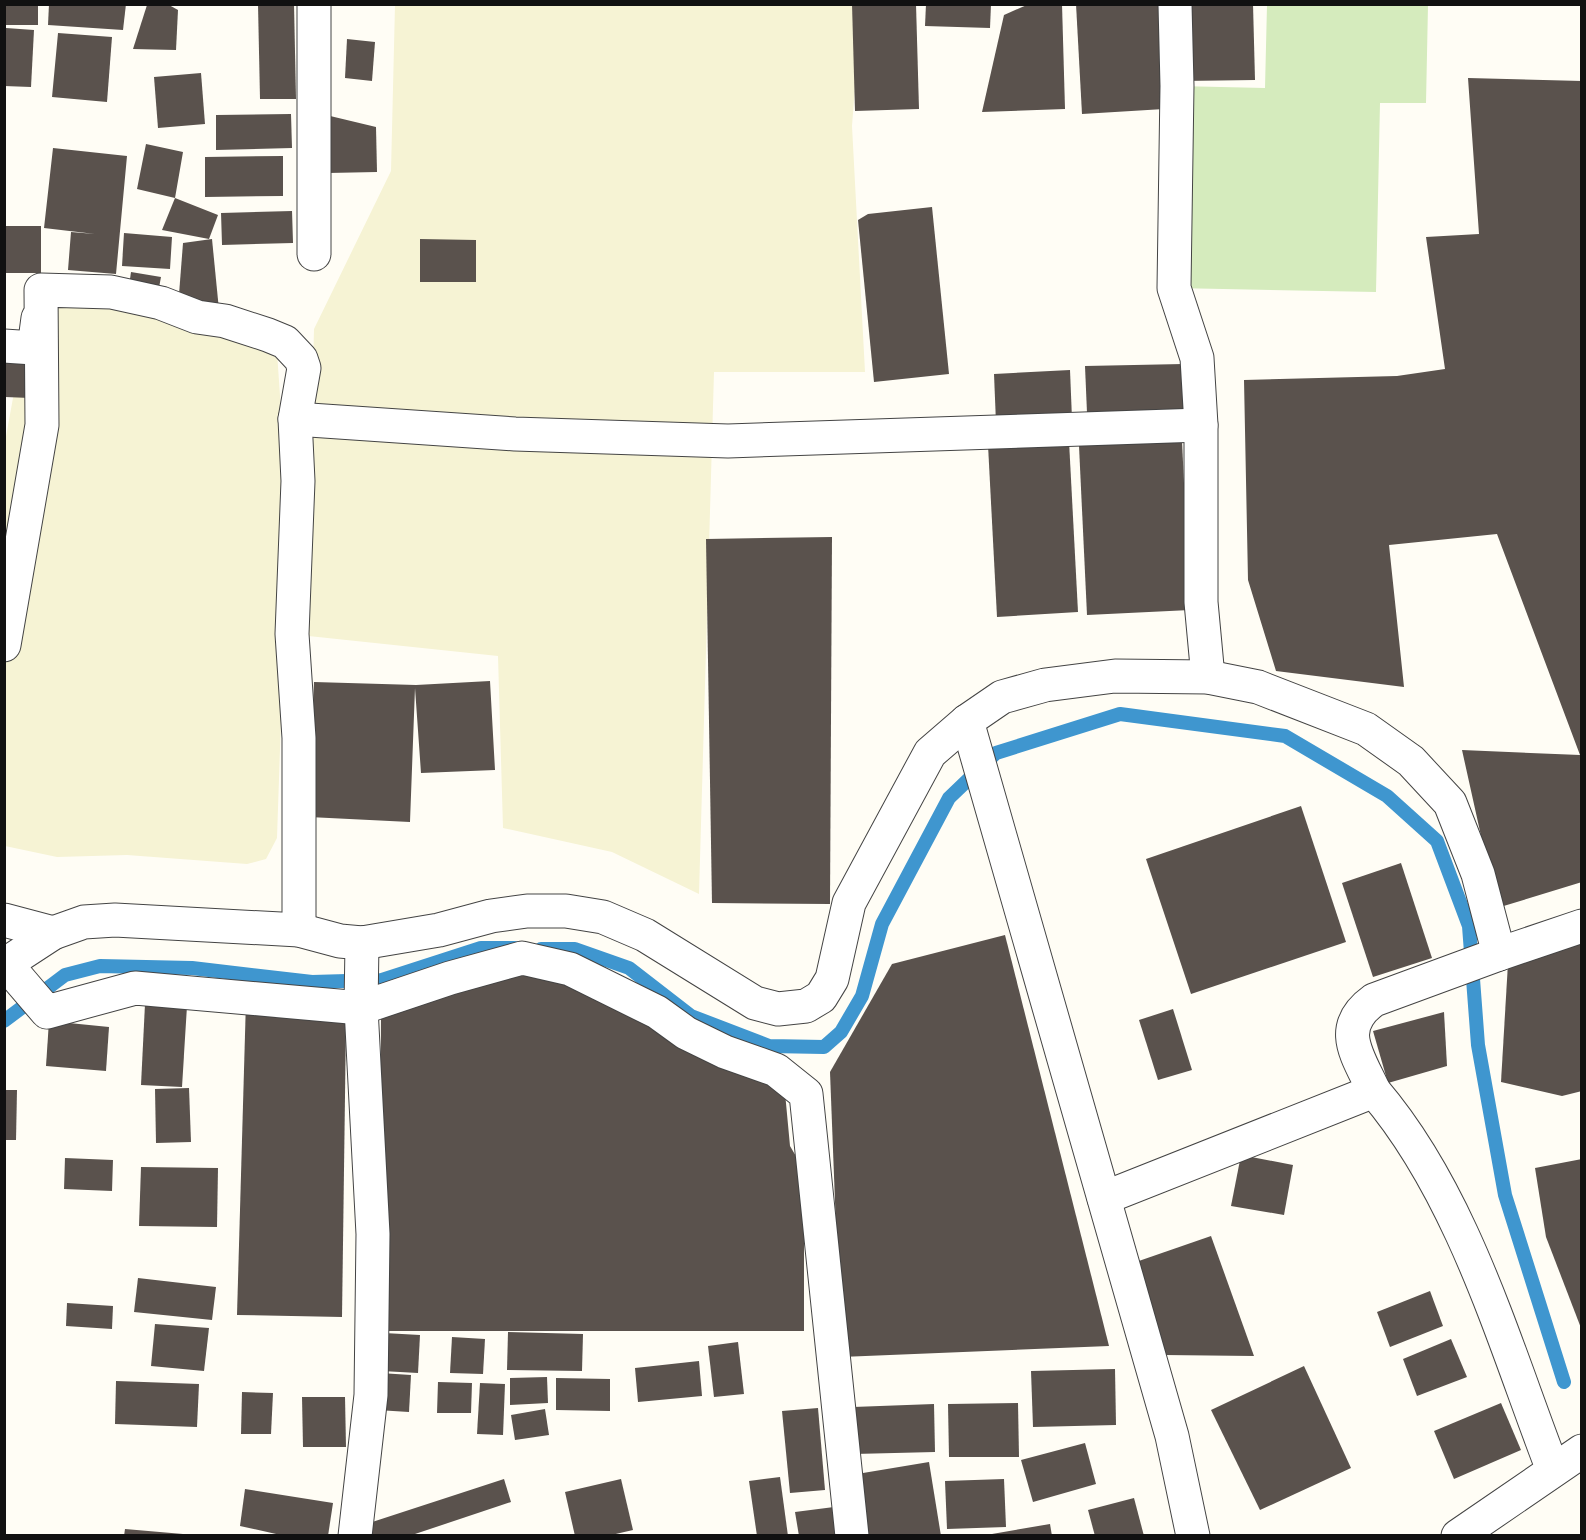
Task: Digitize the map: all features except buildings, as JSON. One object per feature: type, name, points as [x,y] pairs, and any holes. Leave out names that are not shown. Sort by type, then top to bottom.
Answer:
[{"type":"street","points":[[314,4],[314,254]]},
{"type":"street","points":[[1175,4],[1177,86],[1174,288],[1197,358],[1201,425],[1201,602],[1208,677]]},
{"type":"street","points":[[4,346],[34,348],[41,290]]},
{"type":"street","points":[[41,290],[111,291],[161,303],[197,317],[240,325],[285,342],[296,351],[304,368],[296,419],[298,481],[292,634],[299,738],[299,930]]},
{"type":"street","points":[[4,645],[42,425],[41,290]]},
{"type":"street","points":[[296,419],[515,434],[728,441],[1201,425]]},
{"type":"street","points":[[362,972],[439,930],[491,916],[527,911],[566,911],[603,917],[645,935],[754,1003],[778,1009],[806,1006],[821,997],[832,979],[849,903],[930,753],[967,721],[1002,697],[1045,685],[1115,676],[1208,677],[1258,687],[1366,729],[1411,761],[1450,803],[1478,874],[1493,956]]},
{"type":"street","points":[[967,721],[1172,1436],[1193,1536]]},
{"type":"street","points":[[4,920],[52,933]]},
{"type":"street","points":[[355,1536],[371,1395],[374,1234],[362,972],[340,941],[299,930],[115,920],[84,922],[52,933],[9,967],[47,1012],[135,988],[362,972],[522,957],[570,969],[657,1012],[686,1033],[725,1052],[776,1070],[806,1094],[852,1536]]},
{"type":"street","points":[[1553,1470],[1468,1249],[1438,1183],[1411,1138],[1374,1091],[1353,1043],[1354,1021],[1362,1009],[1374,1000],[1581,926]]},
{"type":"street","points":[[1104,1198],[1374,1091]]},
{"type":"street","points":[[1458,1536],[1581,1451]]},
{"type":"shaded area","points":[[395,5],[861,5],[852,126],[865,372],[714,372],[699,894],[612,852],[503,828],[498,656],[299,635],[310,488],[314,329],[391,171]]},
{"type":"shaded area","points":[[89,297],[277,352],[284,454],[284,632],[277,838],[266,859],[247,864],[127,855],[57,857],[5,846],[5,442],[29,310]]},
{"type":"green space","points":[[1267,5],[1428,5],[1426,103],[1380,103],[1376,292],[1174,288],[1177,86],[1265,88]]},
{"type":"waterway","points":[[541,949],[575,949],[629,968],[691,1016],[769,1046],[824,1047],[841,1032],[862,996],[882,924],[949,798],[996,753],[1120,714],[1285,736],[1387,796],[1437,841],[1469,926],[1478,1045],[1505,1195],[1564,1382]]},
{"type":"waterway","points":[[4,1021],[65,975],[100,966],[192,968],[312,982],[382,980],[481,948],[515,948]]}]
